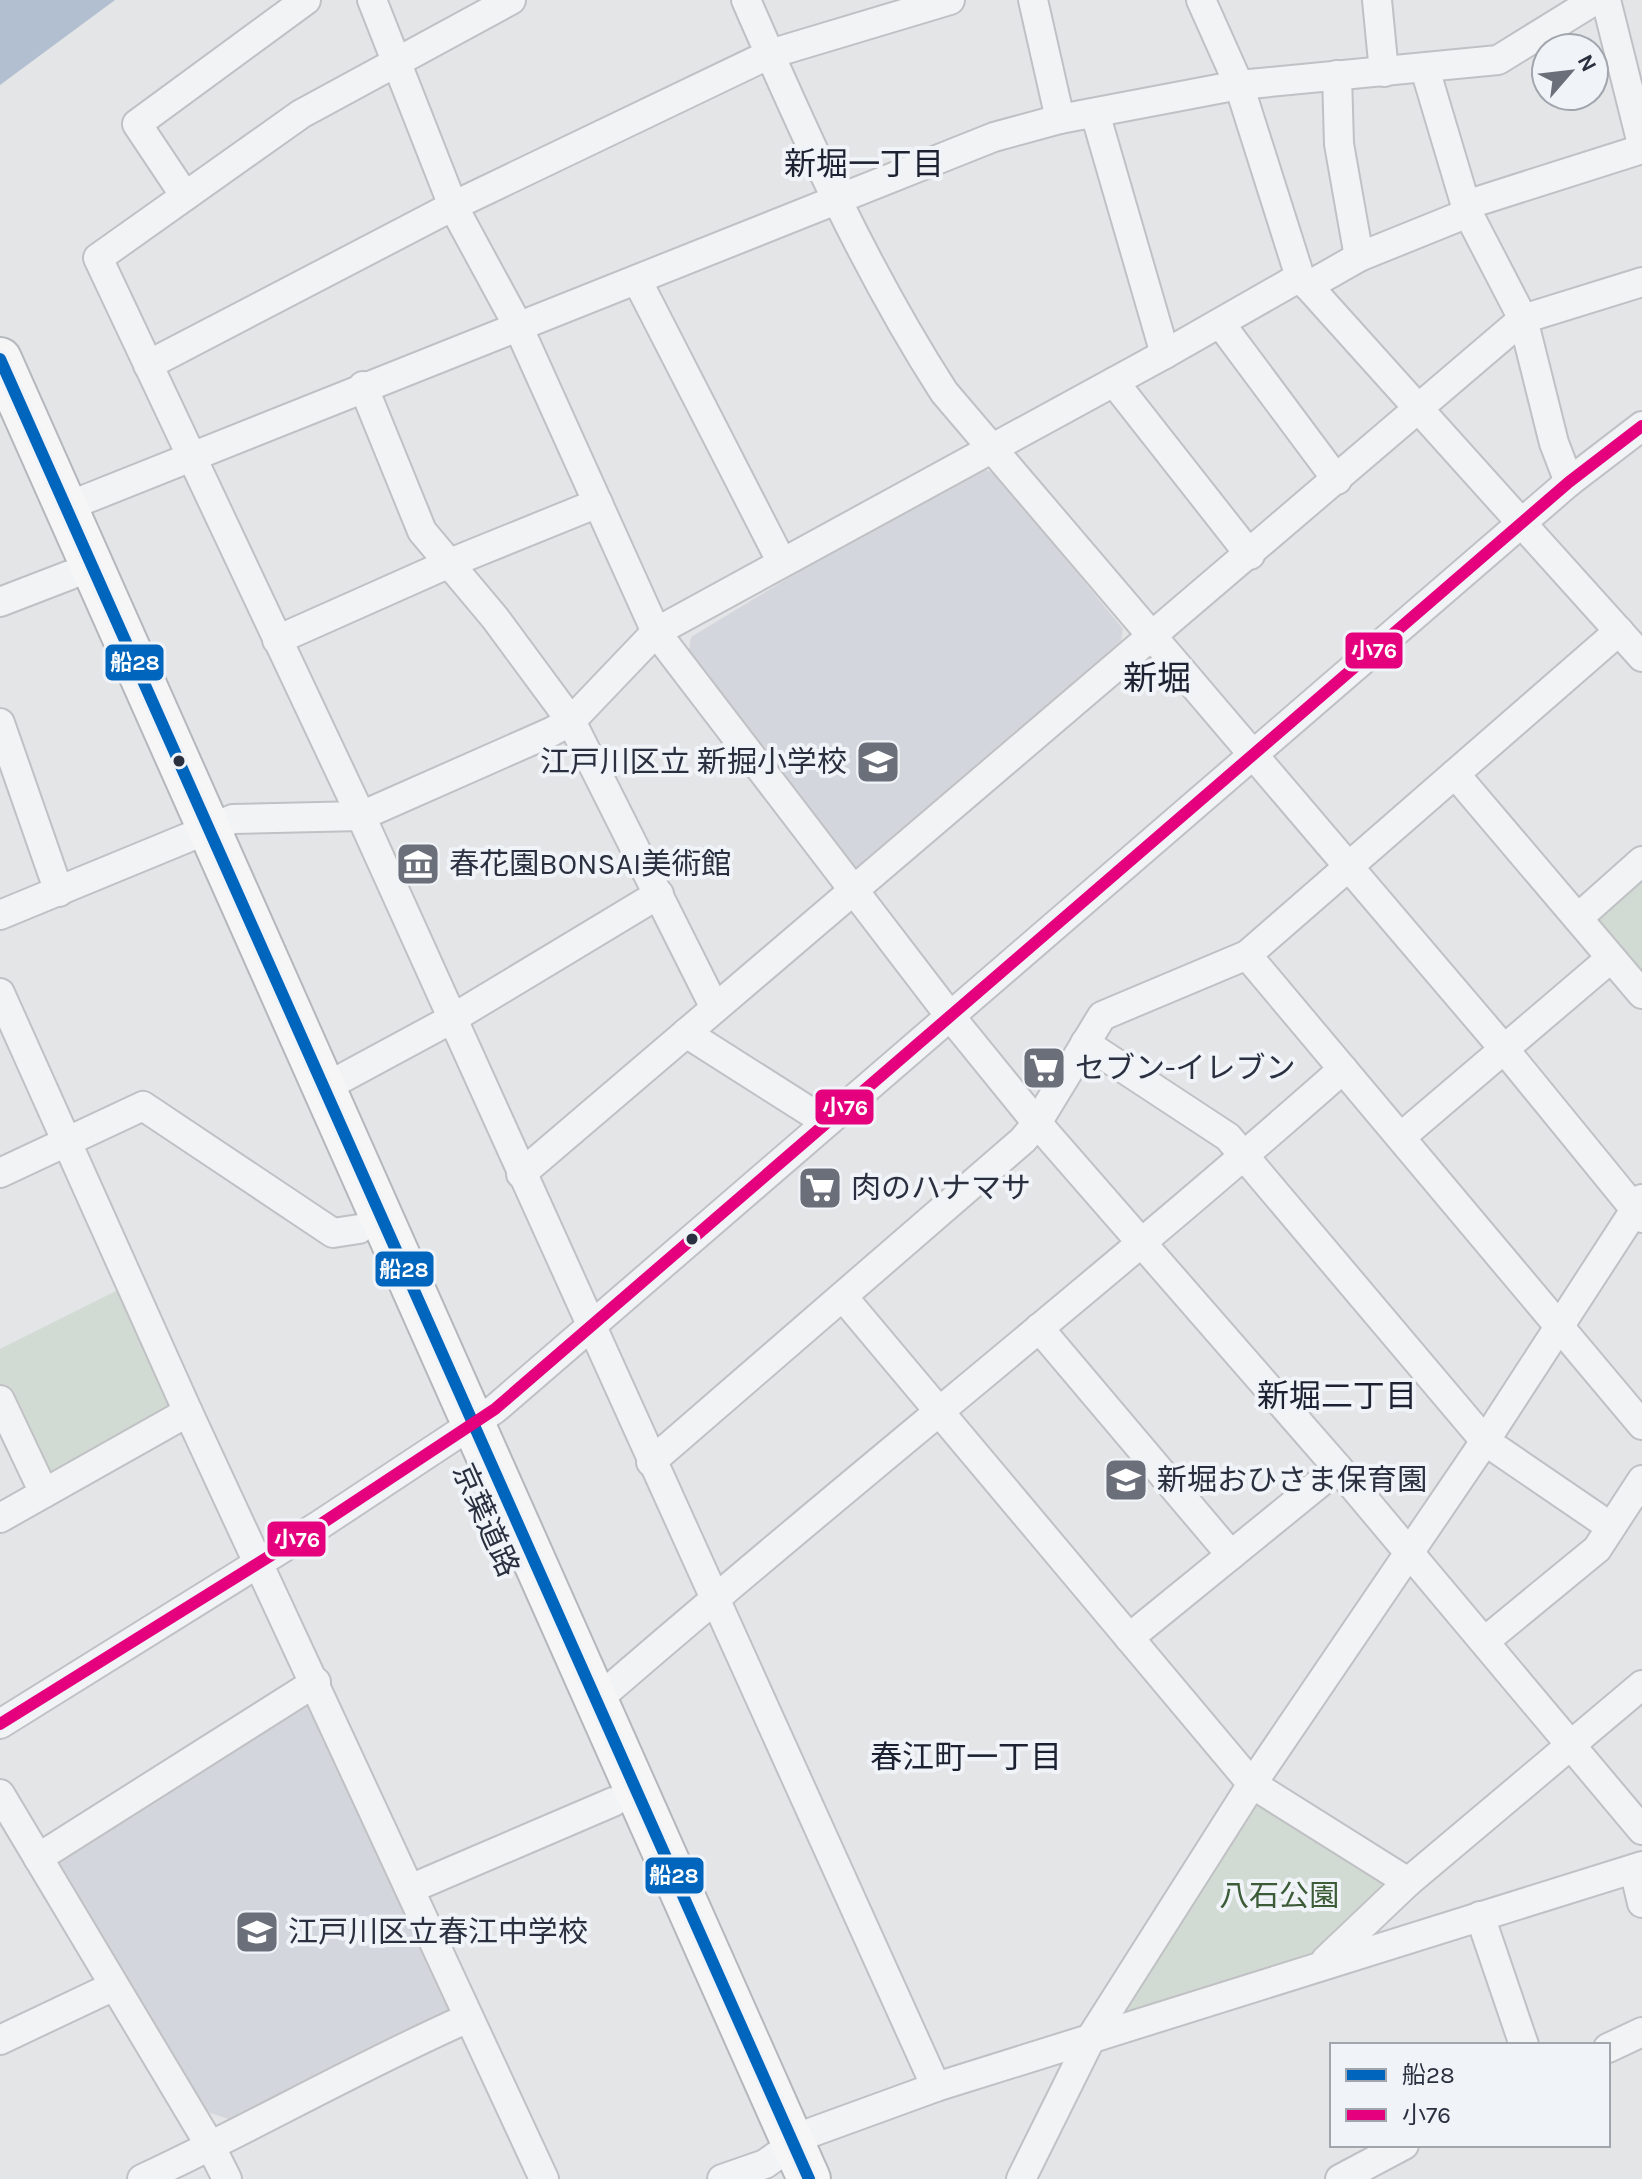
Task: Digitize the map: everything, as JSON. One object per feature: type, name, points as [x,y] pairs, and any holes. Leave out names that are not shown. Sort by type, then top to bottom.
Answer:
[{"type":"highway","name":"京葉道路","points":[[0,359],[66,507],[359,1229],[597,1700],[789,2165]]},
{"type":"highway","name":"京葉道路","points":[[0,420],[70,575],[324,1088],[613,1802],[789,2165]]},
{"type":"street","points":[[185,196],[137,124],[306,0]]},
{"type":"street","points":[[372,0],[453,206],[517,324],[656,632],[950,1016],[1037,1123],[1144,1241],[1642,1830]]},
{"type":"street","points":[[511,0],[301,114],[98,258],[361,816],[450,1020],[936,2087]]},
{"type":"street","points":[[746,0],[835,200],[902,328],[944,392],[1640,1209],[1558,1326],[1485,1441],[1252,1784],[1092,2036],[1021,2179]]},
{"type":"street","points":[[148,365],[453,206],[770,54],[950,0]]},
{"type":"street","points":[[1033,0],[1060,119]]},
{"type":"street","points":[[1201,0],[1239,85],[1304,281],[1642,657]]},
{"type":"street","points":[[1377,0],[1384,72]]},
{"type":"street","points":[[66,507],[966,146],[1060,119],[1239,85],[1498,60],[1595,0]]},
{"type":"street","points":[[0,915],[233,819],[361,816],[571,721],[656,632],[1220,323],[1304,281],[1467,209],[1642,146],[1606,0]]},
{"type":"street","points":[[1425,69],[1467,209],[1523,319],[1554,443],[1569,482]]},
{"type":"street","points":[[1337,75],[1339,144],[1359,257]]},
{"type":"street","points":[[1095,113],[1165,354]]},
{"type":"street","points":[[637,280],[781,561]]},
{"type":"street","points":[[521,1174],[1523,319],[1642,282]]},
{"type":"street","points":[[1220,323],[1337,480]]},
{"type":"street","points":[[1114,382],[1250,555]]},
{"type":"street","points":[[363,386],[422,531],[571,721],[715,1008]]},
{"type":"street","points":[[0,1724],[461,1432],[511,1396],[1569,482],[1642,426]]},
{"type":"street","points":[[277,640],[450,563],[598,503]]},
{"type":"street","points":[[0,602],[70,575]]},
{"type":"street","points":[[651,1462],[1023,1140],[1037,1123],[1102,1016],[1247,955],[1619,631]]},
{"type":"street","points":[[0,723],[59,892]]},
{"type":"street","points":[[1455,774],[1642,994]]},
{"type":"street","points":[[1578,918],[1642,861]]},
{"type":"street","points":[[324,1088],[450,1020],[659,894]]},
{"type":"street","points":[[1247,955],[1642,1425]]},
{"type":"street","points":[[1401,1137],[1611,958]]},
{"type":"street","points":[[0,993],[188,1412],[316,1682],[544,2179]]},
{"type":"street","points":[[686,1033],[826,1122]]},
{"type":"street","points":[[1085,1043],[1228,1137],[1485,1441],[1611,1527]]},
{"type":"street","points":[[597,1700],[712,1599],[1144,1241],[1343,1069]]},
{"type":"street","points":[[0,1173],[143,1106],[333,1233],[359,1229]]},
{"type":"street","points":[[843,1297],[1252,1784],[1408,1882]]},
{"type":"street","points":[[1039,1328],[1231,1555]]},
{"type":"street","points":[[0,1400],[44,1493]]},
{"type":"street","points":[[0,1518],[188,1412]]},
{"type":"street","points":[[1129,1638],[1338,1468]]},
{"type":"street","points":[[1485,1641],[1597,1549],[1642,1480]]},
{"type":"street","points":[[38,1858],[316,1682]]},
{"type":"street","points":[[1320,1965],[1408,1882],[1642,1685]]},
{"type":"street","points":[[0,1794],[211,2147],[227,2179]]},
{"type":"street","points":[[410,1889],[613,1802]]},
{"type":"street","points":[[722,2179],[789,2165],[807,2134],[936,2087],[1638,1867],[1642,1903]]},
{"type":"street","points":[[1480,1916],[1523,2043]]},
{"type":"street","points":[[0,2040],[114,1986]]},
{"type":"street","points":[[142,2179],[211,2147],[380,2057],[468,2018]]},
{"type":"street","points":[[1610,2047],[1642,2032]]},
{"type":"street","points":[[1340,2179],[1400,2147]]},
{"type":"shaded area","name":"江戸川区立 新掘小学校","points":[[973,466],[995,473],[1123,629],[1121,641],[868,867],[853,868],[688,657],[691,637]]},
{"type":"shaded area","name":"江戸川区立春江中学校","points":[[308,1703],[451,2001],[446,2014],[238,2122],[198,2109],[56,1863]]},
{"type":"green space","points":[[1642,873],[1642,974],[1594,917]]},
{"type":"green space","points":[[126,1286],[182,1409],[50,1484],[0,1384],[0,1349]]},
{"type":"green space","name":"八石公園","points":[[1260,1799],[1390,1882],[1318,1956],[1125,2016],[1119,2006]]},
{"type":"water","points":[[0,0],[115,0],[0,85]]},
{"type":"transit line","name":"船28","points":[[0,359],[809,2179]]},
{"type":"transit line","name":"小76","points":[[0,1724],[318,1526],[495,1409],[1569,482],[1642,426]]},
{"type":"place","name":"江戸川区立 新掘小学校","points":[[878,762]]},
{"type":"place","name":"春花園BONSAI美術館","points":[[418,864]]},
{"type":"place","name":"セブン-イレブン","points":[[1044,1068]]},
{"type":"place","name":"肉のハナマサ","points":[[820,1188]]},
{"type":"place","name":"新堀おひさま保育園","points":[[1126,1480]]},
{"type":"place","name":"江戸川区立春江中学校","points":[[257,1932]]},
{"type":"district","name":"新堀一丁目","points":[[864,164]]},
{"type":"district","name":"新堀","points":[[1157,678]]},
{"type":"district","name":"新堀二丁目","points":[[1337,1396]]},
{"type":"district","name":"春江町一丁目","points":[[966,1757]]}]
